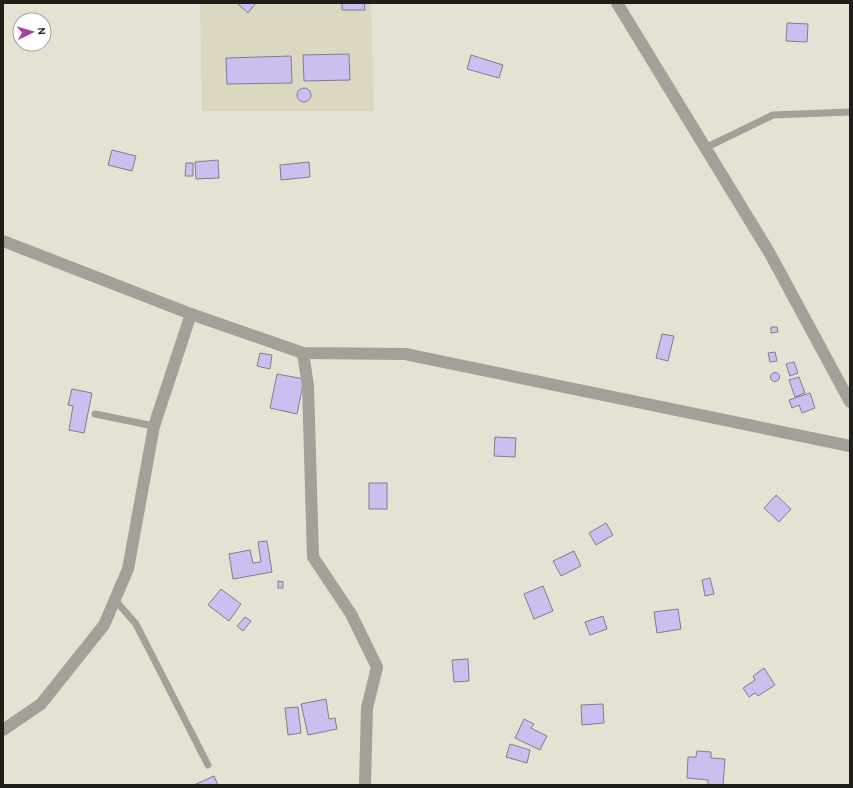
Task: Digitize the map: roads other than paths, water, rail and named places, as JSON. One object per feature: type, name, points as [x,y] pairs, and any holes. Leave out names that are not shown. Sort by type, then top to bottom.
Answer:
[{"type":"street","points":[[617,3],[769,252],[850,402]]},
{"type":"street","points":[[3,240],[191,314],[303,353],[404,354],[850,446]]},
{"type":"street","points":[[3,730],[41,704],[104,625],[128,569],[154,426],[191,314]]},
{"type":"street","points":[[303,353],[308,386],[314,557],[351,614],[377,666],[367,708],[365,785]]},
{"type":"lane","points":[[705,148],[773,114],[850,112]]},
{"type":"lane","points":[[95,414],[154,426]]},
{"type":"lane","points":[[115,600],[136,624],[208,765]]}]
